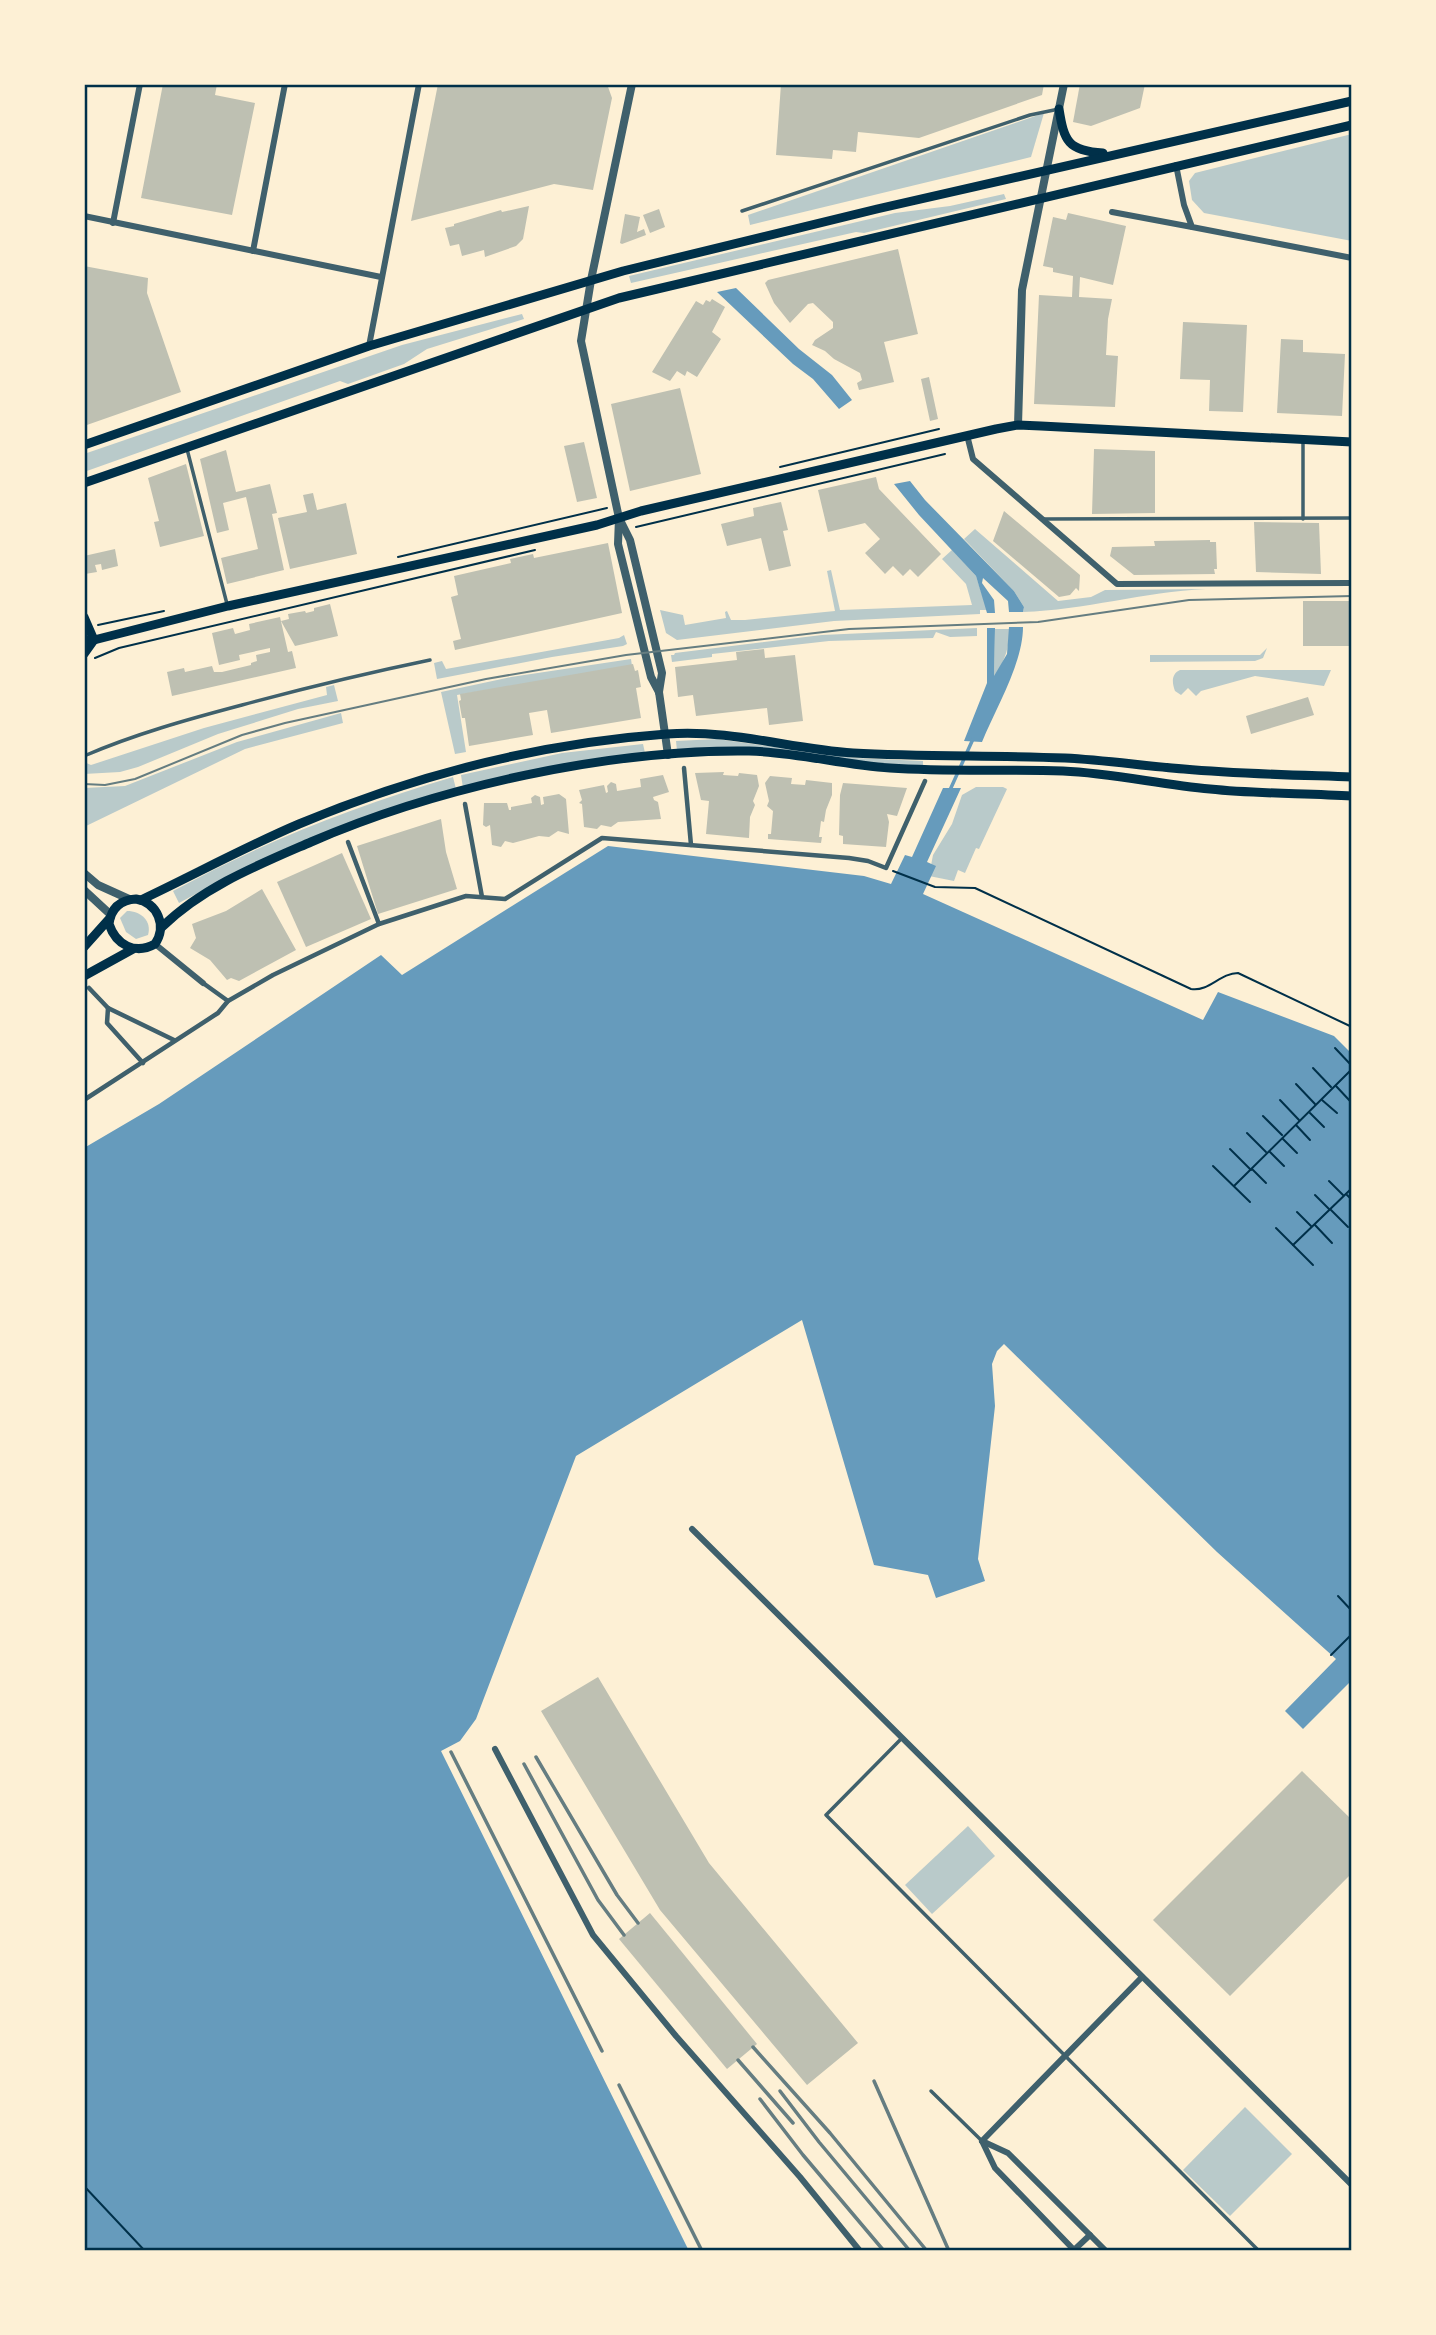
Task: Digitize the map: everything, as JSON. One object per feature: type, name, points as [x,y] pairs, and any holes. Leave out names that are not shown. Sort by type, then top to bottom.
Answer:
[{"type":"main road","points":[[1329,105],[1352,93]]},
{"type":"main road","points":[[84,445],[369,346],[592,280],[1114,153],[1352,101]]},
{"type":"main road","points":[[1059,109],[1062,131],[1067,142],[1092,152],[1114,153]]},
{"type":"main road","points":[[84,483],[618,298],[1352,125]]},
{"type":"main road","points":[[89,640],[1018,425],[1352,442]]},
{"type":"main road","points":[[84,617],[89,628],[86,658]]},
{"type":"main road","points":[[84,947],[119,904],[129,900],[141,900],[299,824],[413,782],[467,767],[586,743],[667,734],[718,734],[820,750],[979,758],[1065,758],[1186,770],[1352,777]]},
{"type":"main road","points":[[84,976],[132,949],[155,944],[162,928],[190,902],[238,876],[327,835],[372,818],[461,791],[518,777],[621,760],[753,751],[858,765],[944,770],[1064,771],[1211,789],[1352,796]]},
{"type":"main road","points":[[141,900],[156,912],[162,928]]},
{"type":"main road","points":[[110,916],[111,929],[132,949]]},
{"type":"street","points":[[113,223],[140,84]]},
{"type":"street","points":[[253,251],[285,84]]},
{"type":"street","points":[[369,346],[419,84]]},
{"type":"street","points":[[632,84],[581,341],[616,506],[630,540],[662,673],[659,692]]},
{"type":"street","points":[[1018,425],[1022,290],[1064,84]]},
{"type":"street","points":[[1176,165],[1184,205],[1192,227]]},
{"type":"street","points":[[1112,212],[1352,258]]},
{"type":"street","points":[[84,216],[381,277]]},
{"type":"street","points":[[967,435],[973,459],[1117,584],[1352,583]]},
{"type":"street","points":[[619,518],[618,542],[651,677],[659,692],[668,755]]},
{"type":"street","points":[[684,768],[691,845]]},
{"type":"street","points":[[84,1100],[218,1013],[228,1001],[273,975],[379,924],[466,896],[505,899],[602,838],[849,858],[886,868],[925,781]]},
{"type":"street","points":[[465,804],[482,897]]},
{"type":"street","points":[[348,842],[379,924]]},
{"type":"street","points":[[84,873],[98,885],[129,900]]},
{"type":"street","points":[[84,890],[110,916]]},
{"type":"street","points":[[155,944],[228,1001]]},
{"type":"street","points":[[89,988],[108,1008],[175,1041]]},
{"type":"street","points":[[108,1008],[107,1023],[143,1063]]},
{"type":"street","points":[[692,1529],[1352,2185]]},
{"type":"street","points":[[495,1749],[593,1935],[860,2251]]},
{"type":"street","points":[[982,2141],[1142,1977]]},
{"type":"street","points":[[982,2141],[1008,2153],[1106,2251]]},
{"type":"street","points":[[982,2141],[995,2168],[1075,2251],[1090,2235]]},
{"type":"lane","points":[[742,211],[1041,111],[1059,109]]},
{"type":"lane","points":[[1303,440],[1303,519]]},
{"type":"lane","points":[[187,447],[228,606]]},
{"type":"lane","points":[[1040,519],[1352,518]]},
{"type":"lane","points":[[84,756],[117,742],[207,714],[313,686],[430,660]]},
{"type":"lane","points":[[902,1738],[826,1815],[1259,2251]]},
{"type":"lane","points":[[931,2091],[982,2141]]},
{"type":"path","points":[[775,469],[939,429]]},
{"type":"path","points":[[625,529],[945,454]]},
{"type":"path","points":[[393,558],[616,506]]},
{"type":"path","points":[[86,658],[541,549]]},
{"type":"path","points":[[89,628],[107,621],[166,610]]},
{"type":"path","points":[[886,868],[935,887],[975,888],[1191,989],[1202,989],[1223,976],[1238,973],[1352,1027]]},
{"type":"path","points":[[1234,1186],[1349,1073],[1352,1068],[1335,1048]]},
{"type":"path","points":[[1312,1068],[1350,1101]]},
{"type":"path","points":[[1349,1073],[1352,1076]]},
{"type":"path","points":[[1297,1084],[1316,1105]]},
{"type":"path","points":[[1322,1099],[1337,1114]]},
{"type":"path","points":[[1280,1100],[1300,1121]]},
{"type":"path","points":[[1309,1112],[1324,1127]]},
{"type":"path","points":[[1263,1116],[1297,1153]]},
{"type":"path","points":[[1296,1125],[1310,1140]]},
{"type":"path","points":[[1247,1133],[1284,1166]]},
{"type":"path","points":[[1230,1149],[1266,1183]]},
{"type":"path","points":[[1213,1166],[1250,1202]]},
{"type":"path","points":[[1329,1181],[1352,1200]]},
{"type":"path","points":[[1293,1245],[1352,1188]]},
{"type":"path","points":[[1315,1195],[1348,1227]]},
{"type":"path","points":[[1297,1212],[1332,1243]]},
{"type":"path","points":[[1276,1228],[1313,1265]]},
{"type":"path","points":[[1338,1595],[1352,1611]]},
{"type":"path","points":[[1331,1655],[1352,1634]]},
{"type":"path","points":[[84,2186],[145,2251]]},
{"type":"shaded area","points":[[1044,113],[1031,157],[750,225],[748,215]]},
{"type":"shaded area","points":[[1352,134],[1352,241],[1204,213],[1192,200],[1189,181],[1195,173]]},
{"type":"shaded area","points":[[1004,194],[1006,199],[864,233],[856,232],[631,283],[629,276],[895,213],[950,206]]},
{"type":"shaded area","points":[[522,314],[524,319],[427,349],[404,364],[348,384],[340,381],[84,472],[84,454],[402,345]]},
{"type":"shaded area","points":[[975,529],[1058,601],[1091,597],[1105,590],[1206,589],[1023,612],[1024,607],[1014,591],[964,539]]},
{"type":"shaded area","points":[[952,550],[976,576],[987,610],[980,610],[980,614],[834,621],[677,640],[666,633],[660,610],[683,615],[685,625],[726,618],[727,611],[731,620],[745,620],[835,611],[827,571],[831,570],[840,610],[972,605],[966,584],[942,559]]},
{"type":"shaded area","points":[[977,628],[977,636],[950,637],[936,632],[933,638],[829,641],[712,654],[712,657],[672,662],[671,655],[822,635]]},
{"type":"shaded area","points":[[995,629],[1009,629],[1009,636],[1004,659],[994,676]]},
{"type":"shaded area","points":[[624,635],[627,644],[623,646],[437,679],[434,663],[442,661],[446,669]]},
{"type":"shaded area","points":[[1267,648],[1263,658],[1255,661],[1150,662],[1150,655],[1260,655]]},
{"type":"shaded area","points":[[631,659],[632,666],[457,695],[466,752],[455,754],[441,692],[511,677]]},
{"type":"shaded area","points":[[1180,670],[1331,670],[1324,686],[1255,676],[1201,691],[1196,696],[1188,688],[1181,695],[1175,691],[1173,679]]},
{"type":"shaded area","points":[[334,685],[338,701],[298,709],[218,734],[138,767],[120,772],[84,774],[84,762],[91,765],[204,728],[327,695],[326,687]]},
{"type":"shaded area","points":[[341,713],[343,723],[245,749],[84,827],[84,788],[125,786],[237,742]]},
{"type":"shaded area","points":[[717,739],[855,758],[923,761],[923,766],[881,764],[773,751],[677,751],[676,741]]},
{"type":"shaded area","points":[[643,744],[645,753],[463,788],[461,775],[562,753]]},
{"type":"shaded area","points":[[453,777],[456,789],[218,882],[179,903],[173,891],[275,841],[381,800]]},
{"type":"shaded area","points":[[976,787],[1007,789],[979,849],[976,848],[965,873],[958,870],[954,881],[929,876],[933,855],[952,824],[962,795]]},
{"type":"shaded area","points":[[127,911],[137,913],[147,921],[148,935],[136,939],[126,932],[120,918]]},
{"type":"shaded area","points":[[968,1826],[995,1856],[932,1914],[905,1885]]},
{"type":"shaded area","points":[[1245,2107],[1292,2154],[1230,2216],[1183,2170]]},
{"type":"water","points":[[736,288],[799,349],[832,375],[852,400],[839,409],[813,379],[793,364],[717,292]]},
{"type":"water","points":[[910,481],[925,500],[1014,591],[1024,607],[1023,612],[1009,612],[1008,601],[983,578],[982,583],[994,600],[995,613],[987,613],[976,576],[894,484]]},
{"type":"water","points":[[1009,627],[1023,627],[1014,670],[982,742],[964,741],[987,683],[987,628],[995,628],[994,676],[1007,654]]},
{"type":"water","points":[[943,788],[961,788],[927,862],[936,866],[923,894],[1203,1020],[1218,992],[1334,1036],[1352,1054],[1352,1680],[1303,1729],[1285,1711],[1336,1659],[1217,1552],[1004,1344],[997,1351],[992,1364],[995,1406],[978,1559],[985,1581],[936,1598],[928,1575],[874,1565],[802,1320],[576,1456],[476,1719],[460,1741],[441,1751],[689,2251],[84,2251],[84,1148],[159,1104],[381,955],[402,975],[608,846],[864,876],[891,884],[905,855],[912,857]]},
{"type":"building","points":[[163,84],[217,84],[215,95],[255,103],[232,215],[141,198]]},
{"type":"building","points":[[438,84],[607,84],[612,98],[593,190],[554,184],[411,221]]},
{"type":"building","points":[[781,84],[1044,84],[1042,95],[919,138],[858,132],[856,152],[833,150],[832,159],[776,155]]},
{"type":"building","points":[[1080,84],[1145,84],[1140,108],[1091,126],[1073,122]]},
{"type":"building","points":[[529,206],[523,239],[516,246],[485,257],[484,250],[462,256],[459,244],[450,246],[445,228],[501,210],[502,212]]},
{"type":"building","points":[[659,209],[665,227],[650,233],[643,215]]},
{"type":"building","points":[[1068,213],[1126,226],[1113,285],[1080,277],[1079,297],[1112,299],[1106,355],[1118,356],[1115,407],[1034,404],[1039,295],[1072,297],[1073,276],[1053,272],[1053,268],[1043,266],[1053,217],[1066,220]]},
{"type":"building","points":[[625,214],[640,217],[637,232],[644,229],[646,235],[622,244],[620,243]]},
{"type":"building","points":[[898,249],[918,334],[884,342],[894,382],[859,390],[857,383],[862,380],[860,373],[812,345],[833,328],[833,322],[813,303],[808,304],[790,323],[774,303],[765,283],[768,280]]},
{"type":"building","points":[[84,266],[148,278],[147,293],[181,392],[84,426]]},
{"type":"building","points":[[712,299],[725,307],[712,332],[721,339],[697,377],[687,371],[685,376],[677,371],[670,381],[652,372],[696,301],[703,305],[706,300],[710,302]]},
{"type":"building","points":[[1183,322],[1247,325],[1243,412],[1209,411],[1210,380],[1180,379]]},
{"type":"building","points":[[1281,339],[1303,340],[1303,352],[1345,354],[1342,416],[1277,413]]},
{"type":"building","points":[[929,377],[938,419],[930,421],[921,379]]},
{"type":"building","points":[[680,388],[701,474],[630,491],[611,404]]},
{"type":"building","points":[[584,442],[597,498],[577,502],[564,446]]},
{"type":"building","points":[[1094,449],[1155,451],[1155,513],[1092,514]]},
{"type":"building","points":[[226,450],[236,492],[270,484],[277,513],[272,514],[284,570],[227,584],[221,558],[258,549],[246,497],[223,503],[229,530],[217,533],[200,459]]},
{"type":"building","points":[[186,464],[204,536],[160,547],[154,522],[159,521],[148,478]]},
{"type":"building","points":[[876,477],[879,489],[941,554],[918,577],[910,569],[903,576],[893,566],[885,574],[865,553],[880,539],[865,523],[828,532],[818,490]]},
{"type":"building","points":[[313,493],[317,510],[346,503],[357,554],[290,569],[278,518],[307,512],[303,495]]},
{"type":"building","points":[[781,502],[788,530],[783,531],[791,566],[769,571],[761,538],[727,546],[721,524],[754,516],[753,508]]},
{"type":"building","points":[[1004,511],[1080,575],[1079,591],[1076,588],[1070,595],[1059,597],[993,541]]},
{"type":"building","points":[[1254,522],[1319,523],[1321,574],[1256,572]]},
{"type":"building","points":[[1154,541],[1216,542],[1215,574],[1134,575],[1110,556],[1112,547],[1155,546]]},
{"type":"building","points":[[608,543],[622,613],[455,650],[453,641],[461,639],[451,597],[458,595],[454,576],[511,563],[510,559],[533,554],[534,558]]},
{"type":"building","points":[[115,549],[118,566],[102,570],[101,564],[95,565],[97,572],[85,574],[84,556]]},
{"type":"building","points":[[1303,601],[1352,601],[1352,646],[1303,646]]},
{"type":"building","points":[[330,604],[338,636],[295,646],[281,621],[289,619],[288,614],[306,613]]},
{"type":"building","points":[[280,617],[288,652],[292,651],[296,668],[172,696],[167,672],[184,668],[185,672],[212,666],[214,672],[222,672],[251,665],[257,661],[256,655],[270,652],[270,648],[239,655],[240,660],[219,665],[212,633],[233,628],[235,634],[250,630],[249,624]]},
{"type":"building","points":[[764,649],[765,658],[795,655],[803,721],[769,725],[767,708],[696,716],[693,695],[678,697],[675,667],[737,660],[736,652]]},
{"type":"building","points":[[633,664],[635,671],[638,670],[641,687],[636,688],[641,718],[551,733],[547,710],[529,713],[533,735],[469,746],[465,718],[462,718],[459,701],[460,694]]},
{"type":"building","points":[[1308,697],[1314,715],[1251,734],[1246,716]]},
{"type":"building","points":[[724,772],[723,775],[757,775],[759,786],[753,801],[755,805],[750,817],[749,838],[706,834],[709,801],[701,800],[695,773]]},
{"type":"building","points":[[663,775],[669,792],[653,797],[658,802],[661,819],[618,822],[611,827],[601,825],[597,829],[584,827],[579,790],[604,785],[606,793],[611,782],[616,784],[617,791],[641,787],[640,779]]},
{"type":"building","points":[[770,776],[792,778],[791,784],[805,785],[806,780],[832,783],[832,795],[824,822],[821,821],[821,843],[768,839],[773,811],[767,806],[769,801],[765,783]]},
{"type":"building","points":[[843,783],[907,788],[897,816],[887,814],[889,822],[886,847],[843,844],[843,836],[839,835]]},
{"type":"building","points":[[559,794],[566,799],[569,834],[558,831],[549,837],[539,836],[513,843],[505,841],[501,847],[492,845],[490,825],[483,825],[484,803],[507,803],[511,810],[511,807],[532,803],[531,798],[535,795],[540,797],[541,805],[544,804],[543,797]]},
{"type":"building","points":[[441,819],[446,852],[457,889],[378,914],[357,846]]},
{"type":"building","points":[[342,853],[371,919],[306,947],[277,882]]},
{"type":"building","points":[[262,889],[296,950],[239,981],[231,978],[227,980],[210,960],[190,948],[196,938],[192,924],[226,911]]},
{"type":"building","points":[[598,1677],[709,1863],[858,2043],[807,2085],[660,1910],[541,1711]]},
{"type":"building","points":[[1302,1771],[1352,1820],[1352,1873],[1230,1996],[1153,1920]]},
{"type":"building","points":[[650,1913],[757,2044],[727,2069],[619,1939]]},
{"type":"waterway","points":[[950,790],[973,739]]},
{"type":"tram line","points":[[84,784],[105,785],[135,779],[242,735],[285,723],[486,679],[626,655],[849,629],[1038,622],[1189,600],[1352,596]]},
{"type":"railway","points":[[451,1752],[602,2051]]},
{"type":"railway","points":[[536,1757],[617,1895],[638,1923]]},
{"type":"railway","points":[[524,1764],[598,1900],[624,1935]]},
{"type":"railway","points":[[753,2047],[830,2133],[927,2251]]},
{"type":"railway","points":[[738,2060],[793,2123]]},
{"type":"railway","points":[[874,2081],[949,2251]]},
{"type":"railway","points":[[619,2085],[702,2251]]},
{"type":"railway","points":[[780,2091],[910,2251]]},
{"type":"railway","points":[[760,2099],[884,2251]]}]
